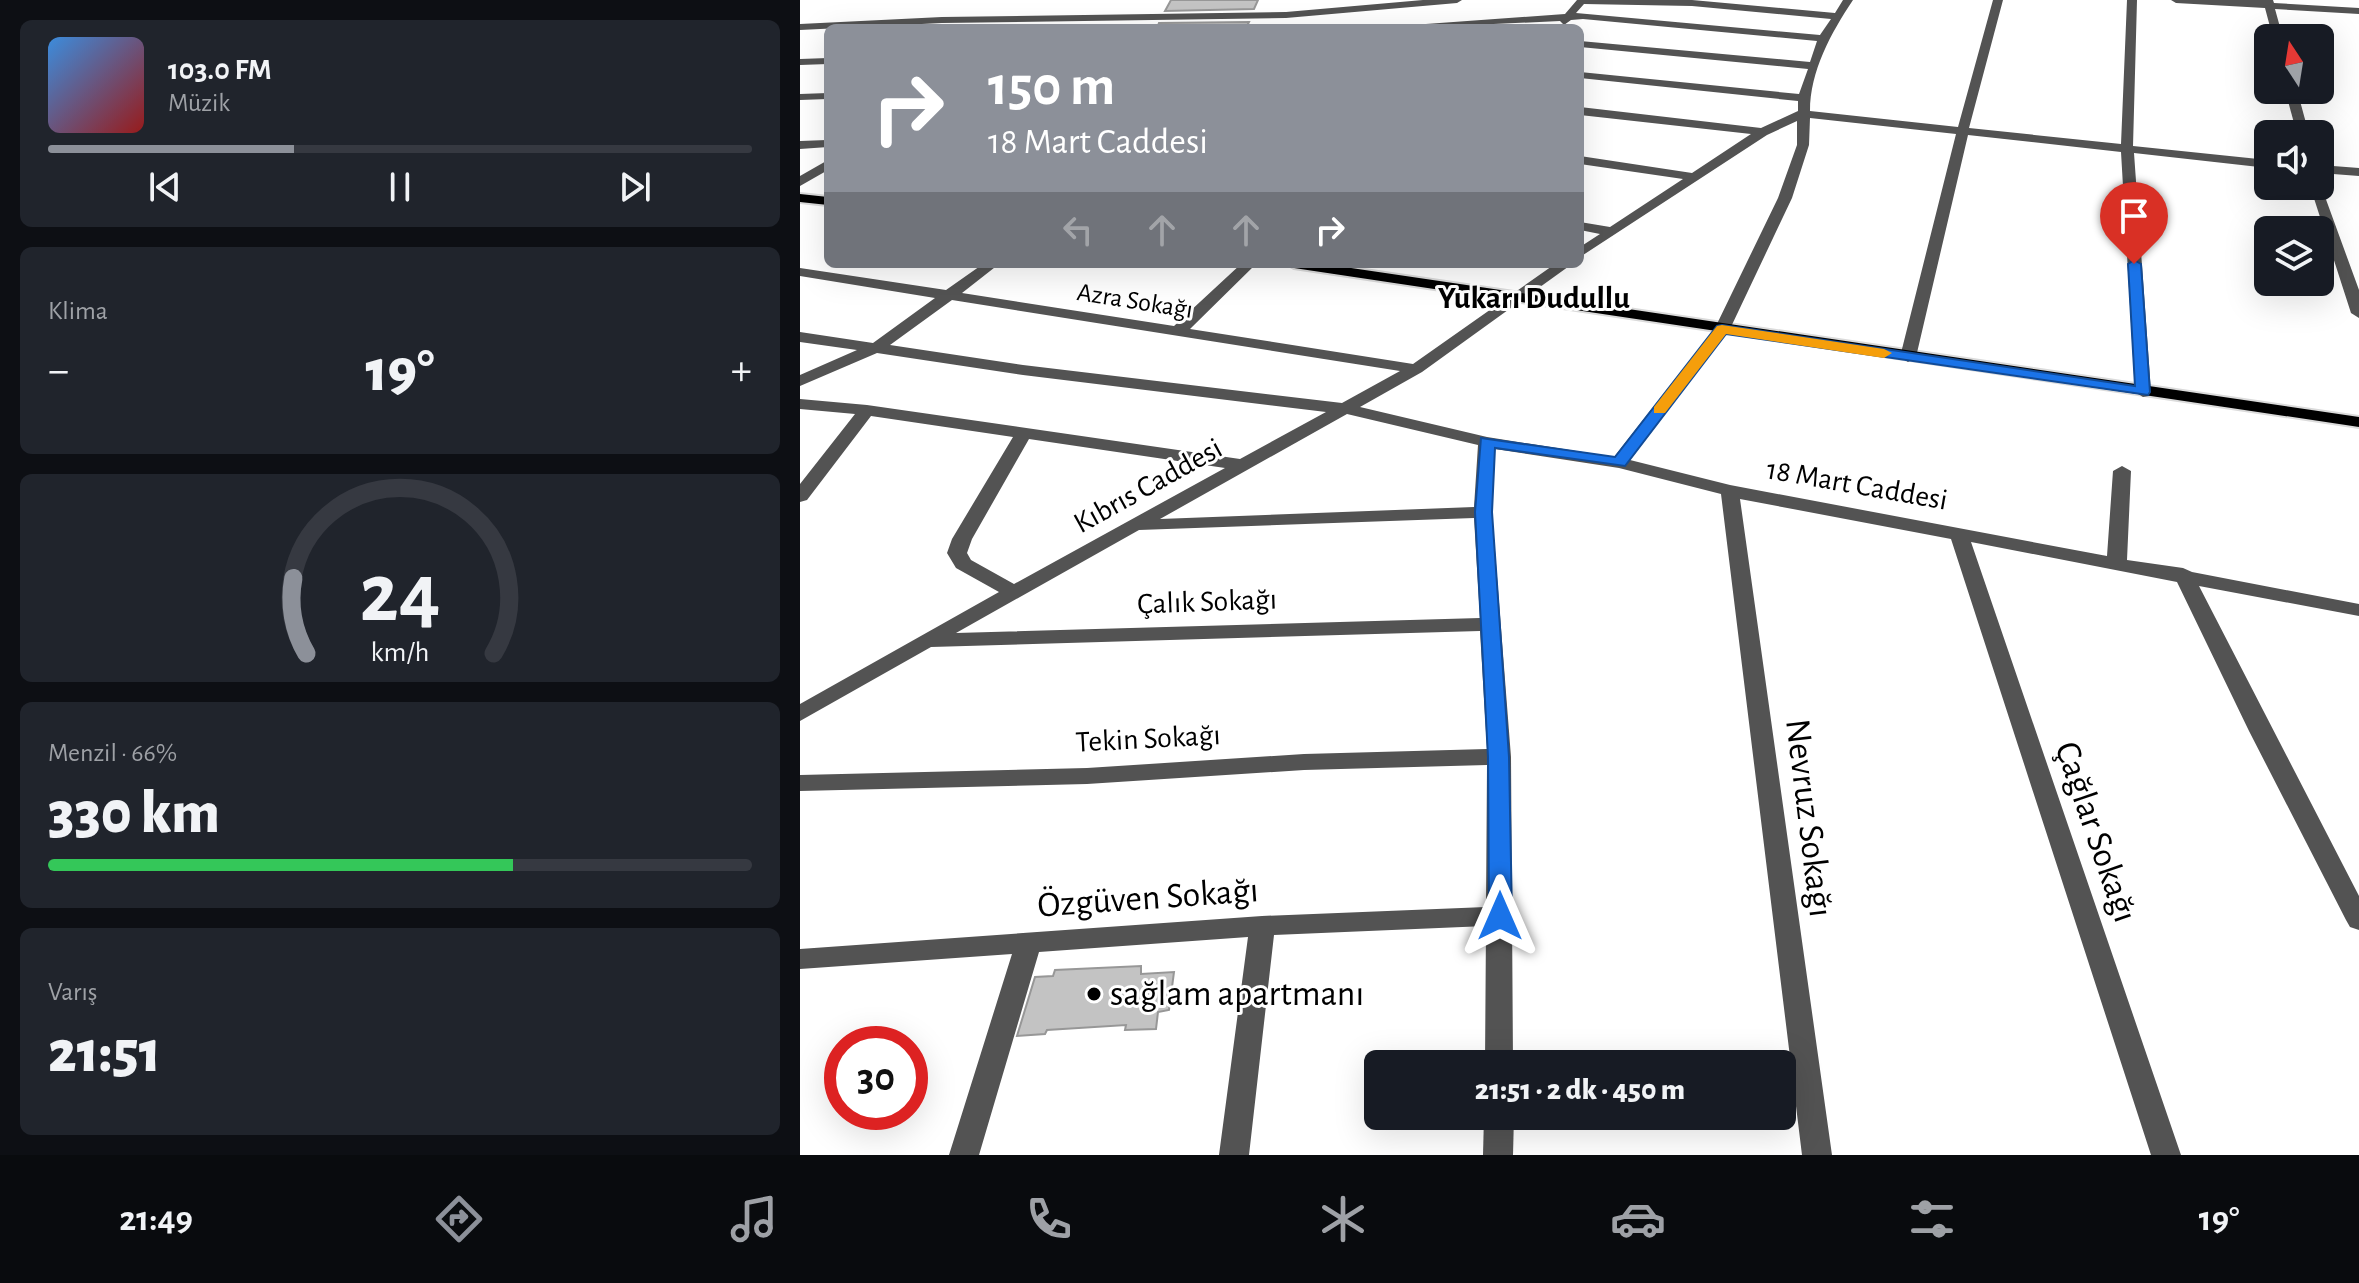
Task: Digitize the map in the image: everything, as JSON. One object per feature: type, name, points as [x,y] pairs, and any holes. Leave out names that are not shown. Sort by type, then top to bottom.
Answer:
[{"type":"main road","points":[[800,198],[824,201]]},
{"type":"main road","points":[[1319,268],[2359,422]]},
{"type":"street","points":[[1281,24],[1295,0]]},
{"type":"street","points":[[860,24],[941,20],[1012,24],[1152,12],[1286,15],[1457,0]]},
{"type":"street","points":[[1563,24],[1581,0],[1692,3],[1837,16]]},
{"type":"street","points":[[1619,463],[1722,329],[1785,198],[1803,145],[1804,98],[1823,38],[1848,0]]},
{"type":"street","points":[[1908,357],[1998,0]]},
{"type":"street","points":[[2132,0],[2127,149],[2143,392]]},
{"type":"street","points":[[2176,0],[2268,3],[2359,11]]},
{"type":"street","points":[[2268,3],[2274,24]]},
{"type":"street","points":[[1012,24],[1022,10]]},
{"type":"street","points":[[1147,24],[1152,12]]},
{"type":"street","points":[[1469,24],[1569,17],[1823,38]]},
{"type":"street","points":[[800,27],[824,26]]},
{"type":"street","points":[[1584,44],[1815,66]]},
{"type":"street","points":[[800,62],[824,61]]},
{"type":"street","points":[[1584,75],[1804,98]]},
{"type":"street","points":[[800,97],[824,96]]},
{"type":"street","points":[[1584,111],[1763,132]]},
{"type":"street","points":[[1584,250],[1763,132],[1802,114],[2254,163]]},
{"type":"street","points":[[800,145],[824,143]]},
{"type":"street","points":[[1584,161],[1693,177]]},
{"type":"street","points":[[800,182],[824,167]]},
{"type":"street","points":[[2334,170],[2359,172]]},
{"type":"street","points":[[2322,200],[2359,313]]},
{"type":"street","points":[[1584,227],[1610,231]]},
{"type":"street","points":[[800,381],[876,348],[987,268]]},
{"type":"street","points":[[1177,332],[1245,268]]},
{"type":"street","name":"Kıbrıs Caddesi","points":[[800,714],[927,640],[1416,369],[1560,268]]},
{"type":"street","name":"Azra Sokağı","points":[[800,272],[1416,369]]},
{"type":"street","name":"18 Mart Caddesi","points":[[800,337],[1023,370],[1347,409],[1487,442],[1619,463],[1730,491],[2183,574],[2359,610]]},
{"type":"street","points":[[800,404],[867,410],[1244,465]]},
{"type":"street","points":[[800,496],[867,410]]},
{"type":"street","points":[[1014,592],[963,564],[957,553],[962,539],[1023,434]]},
{"type":"street","points":[[1487,442],[1483,512],[1499,757],[1499,1050]]},
{"type":"street","points":[[2117,562],[2122,471]]},
{"type":"street","name":"Nevruz Sokağı","points":[[1730,491],[1817,1155]]},
{"type":"street","points":[[1137,525],[1483,512]]},
{"type":"street","name":"Çağlar Sokağı","points":[[1958,532],[2166,1155]]},
{"type":"street","points":[[2183,574],[2260,731],[2359,920]]},
{"type":"street","name":"Çalık Sokağı","points":[[927,640],[1489,624]]},
{"type":"street","name":"Tekin Sokağı","points":[[800,783],[1087,776],[1304,762],[1499,757]]},
{"type":"street","name":"Özgüven Sokağı","points":[[800,959],[1262,926],[1500,916]]},
{"type":"street","points":[[1234,1155],[1262,926]]},
{"type":"street","points":[[964,1155],[1029,942]]},
{"type":"street","points":[[1498,1155],[1499,1130]]},
{"type":"building","points":[[1171,0],[1258,0],[1254,9],[1165,11]]},
{"type":"building","points":[[1249,22],[1248,24],[1159,23]]},
{"type":"building","name":"sağlam apartmanı","points":[[1141,966],[1141,974],[1174,972],[1169,1010],[1158,1012],[1156,1029],[1125,1030],[1126,1025],[1047,1030],[1045,1034],[1017,1036],[1035,977],[1053,976],[1055,970]]},
{"type":"slow traffic","points":[[1660,410],[1722,329],[1884,353]]},
{"type":"place","name":"sağlam apartmanı","points":[[1094,994]]},
{"type":"district","name":"Yukarı Dudullu","points":[[1534,298]]},
{"type":"route","points":[[1500,916],[1499,757],[1483,512],[1487,442],[1619,463],[1722,329],[2143,392],[2134,264]]}]
